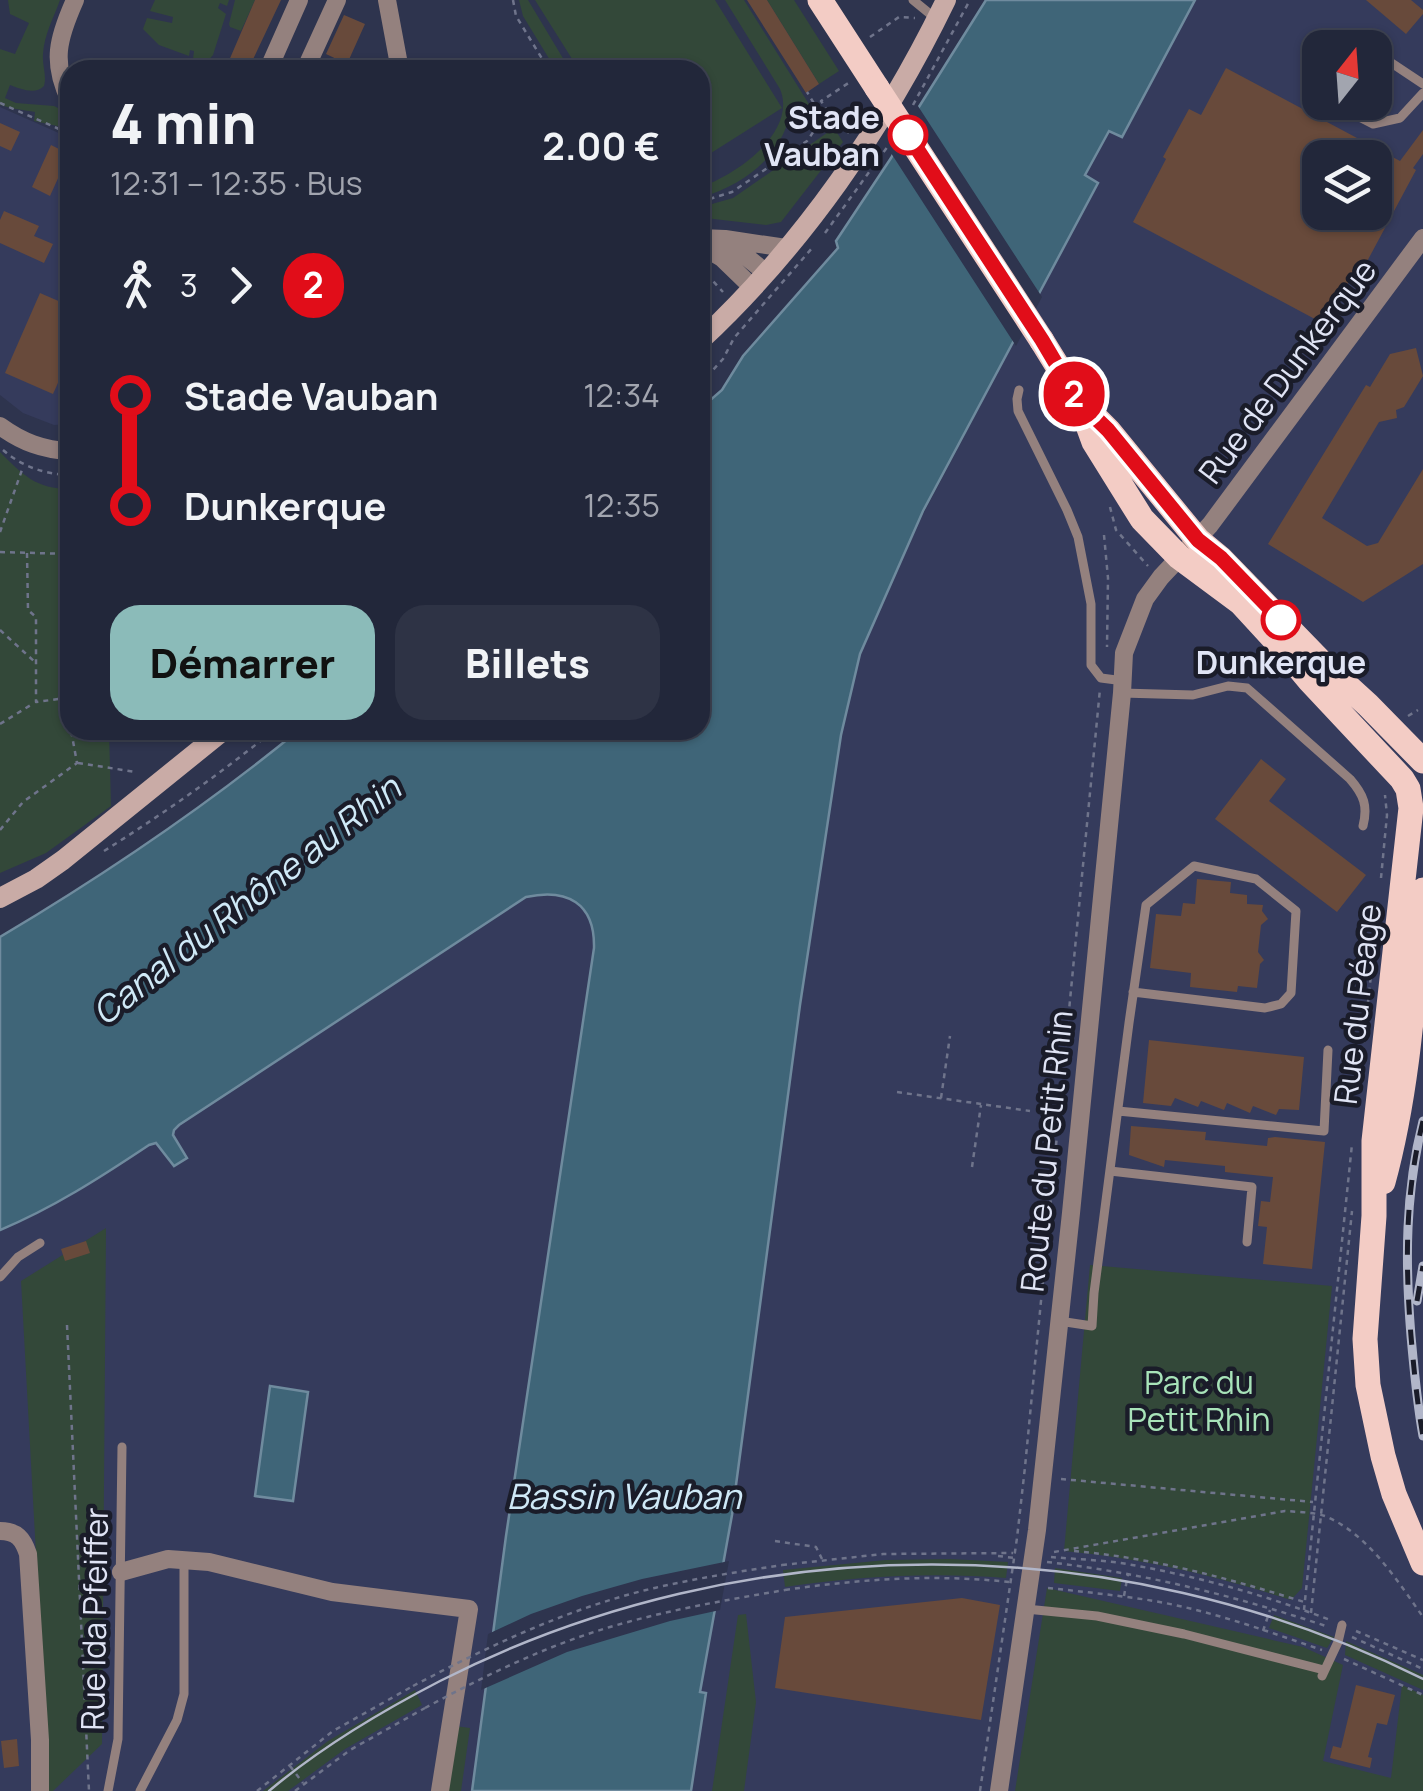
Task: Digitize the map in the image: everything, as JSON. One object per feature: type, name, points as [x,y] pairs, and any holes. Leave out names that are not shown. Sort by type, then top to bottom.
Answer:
[{"type":"main road","points":[[820,0],[1042,340],[1078,401],[1094,442],[1134,509],[1179,558],[1240,603],[1408,789],[1420,772],[1368,705],[1221,558],[1198,540],[1108,430],[1078,401]]},
{"type":"main road","points":[[710,331],[786,248],[863,145],[946,24],[946,0]]},
{"type":"main road","points":[[0,898],[63,860],[212,740]]},
{"type":"main road","name":"Rue du Péage","points":[[1420,772],[1374,1141],[1374,1216],[1365,1339],[1368,1384],[1379,1439],[1394,1494],[1423,1562]]},
{"type":"main road","name":"Rue du Péage","points":[[1374,1216],[1394,1144],[1412,1013],[1423,890]]},
{"type":"street","points":[[60,74],[58,52],[76,0]]},
{"type":"street","points":[[272,60],[299,0]]},
{"type":"street","points":[[310,60],[336,0]]},
{"type":"street","points":[[386,0],[398,60]]},
{"type":"street","name":"Rue de Dunkerque","points":[[1198,540],[1423,238]]},
{"type":"street","points":[[710,241],[724,239],[786,248]]},
{"type":"street","points":[[724,239],[758,280]]},
{"type":"street","points":[[710,249],[758,280]]},
{"type":"street","points":[[0,426],[36,446],[60,450]]},
{"type":"street","name":"Route du Petit Rhin","points":[[999,1791],[1033,1556],[1059,1321],[1124,654],[1140,610],[1156,583],[1198,540]]},
{"type":"street","name":"Rue du Péage","points":[[1412,1013],[1423,981]]},
{"type":"street","points":[[0,1531],[19,1536],[28,1554],[40,1791]]},
{"type":"street","points":[[121,1572],[168,1560],[209,1562],[332,1592],[469,1609],[440,1791]]},
{"type":"lane","points":[[913,0],[946,24]]},
{"type":"lane","points":[[1392,63],[1423,84]]},
{"type":"lane","points":[[1392,120],[1400,118],[1423,93]]},
{"type":"lane","points":[[1365,120],[1373,124],[1391,120]]},
{"type":"lane","points":[[1020,390],[1018,411],[1078,537],[1091,604],[1091,665],[1100,678],[1123,687],[1193,695],[1228,686],[1246,688],[1362,793],[1367,810],[1364,826]]},
{"type":"lane","points":[[1059,1321],[1092,1326],[1110,1171],[1133,992],[1146,905],[1194,866],[1256,879],[1296,912],[1290,993],[1281,1004],[1265,1008],[1133,992]]},
{"type":"lane","points":[[1118,1112],[1324,1131],[1328,1050]]},
{"type":"lane","points":[[1110,1171],[1252,1187],[1247,1242]]},
{"type":"lane","points":[[0,1276],[18,1257],[40,1243]]},
{"type":"lane","name":"Rue Ida Pfeiffer","points":[[108,1791],[118,1738],[122,1446]]},
{"type":"lane","points":[[140,1791],[178,1720],[184,1694],[184,1560]]},
{"type":"lane","points":[[1026,1609],[1097,1616],[1184,1634],[1323,1673],[1341,1628]]},
{"type":"path","points":[[513,0],[516,16],[543,60]]},
{"type":"path","points":[[946,24],[970,0]]},
{"type":"path","points":[[868,38],[898,17]]},
{"type":"path","points":[[852,81],[821,101],[836,122],[863,145]]},
{"type":"path","points":[[710,199],[732,192],[807,141],[822,118],[807,92]]},
{"type":"path","points":[[0,103],[60,130]]},
{"type":"path","points":[[710,277],[722,290]]},
{"type":"path","points":[[0,447],[24,464],[60,475]]},
{"type":"path","points":[[0,532],[24,464]]},
{"type":"path","name":"Route du Petit Rhin","points":[[980,1791],[1010,1582],[1033,1556],[1056,1166],[1100,678],[1106,659],[1108,578],[1104,535]]},
{"type":"path","points":[[0,552],[60,553]]},
{"type":"path","points":[[27,553],[28,610],[36,617],[36,702]]},
{"type":"path","points":[[0,630],[37,664]]},
{"type":"path","points":[[0,724],[36,702],[60,699]]},
{"type":"path","points":[[73,740],[77,763]]},
{"type":"path","points":[[99,855],[175,805],[262,740]]},
{"type":"path","points":[[0,830],[23,802],[77,763],[136,772]]},
{"type":"path","points":[[1381,884],[1385,795]]},
{"type":"path","points":[[1357,1099],[1373,966]]},
{"type":"path","points":[[941,1098],[950,1036]]},
{"type":"path","points":[[898,1092],[1030,1111]]},
{"type":"path","points":[[972,1167],[981,1104]]},
{"type":"path","points":[[1304,1610],[1353,1138]]},
{"type":"path","points":[[67,1325],[89,1791]]},
{"type":"path","points":[[1062,1479],[1315,1502]]},
{"type":"path","points":[[1033,1556],[1286,1511],[1314,1514],[1334,1521],[1365,1544],[1397,1579],[1423,1617]]},
{"type":"path","points":[[775,1541],[816,1547],[823,1560]]},
{"type":"path","points":[[1067,1550],[1124,1555],[1184,1567],[1304,1602]]},
{"type":"path","points":[[257,1791],[333,1731],[510,1638],[646,1590],[823,1560],[924,1552],[1033,1556],[1152,1569],[1304,1610],[1423,1669]]},
{"type":"path","points":[[1033,1556],[1210,1591],[1341,1628],[1423,1660]]},
{"type":"path","points":[[1123,1597],[1128,1573]]},
{"type":"path","points":[[295,1791],[350,1750],[425,1708],[521,1660],[609,1627],[696,1605],[882,1578],[1010,1582]]},
{"type":"path","points":[[1047,1588],[1123,1597],[1225,1618],[1331,1654],[1423,1695]]},
{"type":"path","points":[[1263,1631],[1270,1608]]},
{"type":"path","points":[[289,1764],[304,1784]]},
{"type":"shaded area","points":[[1195,0],[1423,0],[1423,1791],[0,1791],[0,1230],[84,1187],[527,897],[558,893],[902,554],[1098,183],[1085,176],[1109,131],[1122,137]]},
{"type":"shaded area","points":[[0,107],[60,134],[60,425],[23,413],[0,395]]},
{"type":"green space","points":[[8,0],[60,0],[44,47],[44,86],[32,91],[10,85],[5,98],[58,108],[60,127],[34,121],[35,112],[0,105],[0,49],[15,54],[29,23],[10,14]]},
{"type":"green space","points":[[155,0],[229,0],[227,6],[220,3],[218,8],[226,14],[209,60],[193,59],[194,51],[190,50],[189,56],[159,45],[143,29],[147,18],[172,23],[173,17],[150,11]]},
{"type":"green space","points":[[235,0],[255,0],[241,31],[229,24]]},
{"type":"green space","points":[[519,0],[528,0],[564,60],[550,60],[523,16]]},
{"type":"green space","points":[[535,0],[715,0],[782,108],[710,154],[710,60],[573,60]]},
{"type":"green space","points":[[725,0],[744,0],[817,117],[807,131],[792,109],[770,155],[747,176],[710,194],[710,183],[745,162],[772,136],[783,105],[780,89]]},
{"type":"green space","points":[[767,0],[794,0],[839,71],[819,84]]},
{"type":"green space","points":[[834,128],[843,142],[781,222],[766,225],[710,219],[710,205],[733,198]]},
{"type":"green space","points":[[0,452],[31,479],[60,488],[60,740],[109,740],[111,806],[46,853],[0,873]]},
{"type":"green space","points":[[106,1228],[102,1744],[49,1791],[21,1281]]},
{"type":"green space","name":"Parc du Petit Rhin","points":[[1090,1265],[1332,1286],[1302,1588],[1291,1600],[1179,1569],[1064,1551]]},
{"type":"green space","points":[[886,1560],[1008,1562],[1006,1578],[896,1576],[785,1587],[783,1570]]},
{"type":"green space","points":[[1055,1568],[1122,1578],[1120,1591],[1054,1583]]},
{"type":"green space","points":[[1047,1588],[1303,1647],[1343,1665],[1323,1761],[1391,1778],[1402,1685],[1423,1695],[1423,1791],[1015,1791]]},
{"type":"green space","points":[[746,1614],[756,1702],[744,1791],[712,1791],[738,1615]]},
{"type":"green space","points":[[1274,1615],[1334,1637],[1327,1648],[1269,1628]]},
{"type":"green space","points":[[1346,1641],[1423,1675],[1423,1690],[1345,1655]]},
{"type":"green space","points":[[415,1690],[422,1705],[345,1749],[288,1791],[263,1791],[328,1741]]},
{"type":"green space","points":[[455,1726],[470,1728],[461,1791],[446,1791]]},
{"type":"water","points":[[986,0],[1195,0],[1122,137],[1109,131],[1085,175],[1098,183],[923,511],[860,654],[841,735],[800,1005],[732,1515],[700,1692],[706,1693],[691,1791],[472,1791],[594,948],[590,920],[576,902],[566,897],[526,897],[179,1125],[173,1135],[187,1158],[174,1166],[156,1143],[149,1145],[58,1202],[0,1230],[0,937],[153,839],[286,740],[710,740],[710,400],[722,390],[743,356],[838,248],[836,241],[891,158]]},
{"type":"water","points":[[270,1386],[308,1392],[293,1501],[255,1496]]},
{"type":"pier","points":[[916,103],[1042,297],[1016,346],[889,150]]},
{"type":"pier","points":[[729,1561],[720,1610],[567,1652],[481,1690],[488,1634],[582,1596]]},
{"type":"building","points":[[255,0],[281,0],[253,60],[229,60]]},
{"type":"building","name":"Stade Vauban","points":[[747,0],[767,0],[819,84],[806,93]]},
{"type":"building","points":[[1366,0],[1411,0],[1423,14],[1406,34]]},
{"type":"building","points":[[344,15],[365,24],[349,60],[326,54]]},
{"type":"building","points":[[1226,68],[1302,109],[1302,120],[1323,120],[1361,140],[1302,140],[1302,230],[1384,230],[1363,269],[1357,266],[1326,325],[1133,222],[1189,109],[1201,115]]},
{"type":"building","points":[[0,123],[20,132],[11,151],[0,146]]},
{"type":"building","points":[[1423,130],[1423,154],[1413,168],[1416,170],[1392,215],[1392,157],[1400,161]]},
{"type":"building","points":[[51,145],[60,150],[60,174],[50,196],[32,187]]},
{"type":"building","points":[[4,211],[39,226],[34,236],[53,244],[44,263],[0,243]]},
{"type":"building","points":[[40,293],[60,302],[60,378],[53,394],[5,373]]},
{"type":"building","points":[[1416,348],[1423,376],[1404,407],[1396,410],[1397,418],[1379,422],[1322,518],[1367,546],[1378,543],[1423,469],[1423,564],[1363,602],[1268,544],[1366,385],[1370,387],[1390,354]]},
{"type":"building","points":[[1261,759],[1286,779],[1269,801],[1366,875],[1337,912],[1215,819]]},
{"type":"building","points":[[1197,879],[1231,882],[1230,893],[1247,895],[1247,904],[1263,905],[1268,919],[1261,925],[1258,952],[1264,960],[1257,988],[1238,986],[1237,992],[1190,987],[1191,973],[1150,968],[1156,914],[1181,916],[1183,903],[1195,904]]},
{"type":"building","points":[[1149,1040],[1304,1057],[1299,1110],[1279,1109],[1276,1115],[1253,1106],[1250,1113],[1227,1103],[1224,1110],[1201,1101],[1198,1107],[1175,1098],[1171,1106],[1143,1103]]},
{"type":"building","points":[[1131,1126],[1206,1132],[1205,1140],[1267,1146],[1268,1138],[1275,1137],[1325,1142],[1312,1269],[1263,1264],[1267,1227],[1258,1226],[1261,1201],[1270,1202],[1273,1177],[1225,1172],[1225,1166],[1165,1160],[1164,1167],[1129,1155]]},
{"type":"building","points":[[86,1241],[90,1253],[65,1261],[61,1249]]},
{"type":"building","points":[[962,1598],[1000,1605],[981,1720],[775,1688],[785,1617]]},
{"type":"building","points":[[1356,1685],[1395,1695],[1387,1725],[1377,1723],[1368,1757],[1372,1758],[1370,1768],[1330,1758],[1333,1746],[1341,1748]]},
{"type":"building","points":[[17,1739],[19,1766],[4,1768],[1,1741]]},
{"type":"tram line","points":[[269,1791],[330,1745],[395,1705],[557,1630],[679,1594],[804,1572],[931,1564],[1058,1572],[1183,1593],[1305,1629],[1423,1679]]},
{"type":"railway","points":[[1423,1121],[1413,1175],[1407,1254],[1411,1336],[1423,1436]]},
{"type":"railway","points":[[1417,1301],[1423,1266]]},
{"type":"bus line","name":"2","points":[[908,135],[1078,401],[1108,430],[1198,540],[1221,558],[1281,620]]},
{"type":"place","name":"Stade Vauban","points":[[908,135]]},
{"type":"place","name":"Dunkerque","points":[[1281,620]]},
{"type":"water label","name":"Canal du Rhône au Rhin","points":[[246,900]]},
{"type":"water label","name":"Bassin Vauban","points":[[624,1496]]}]
